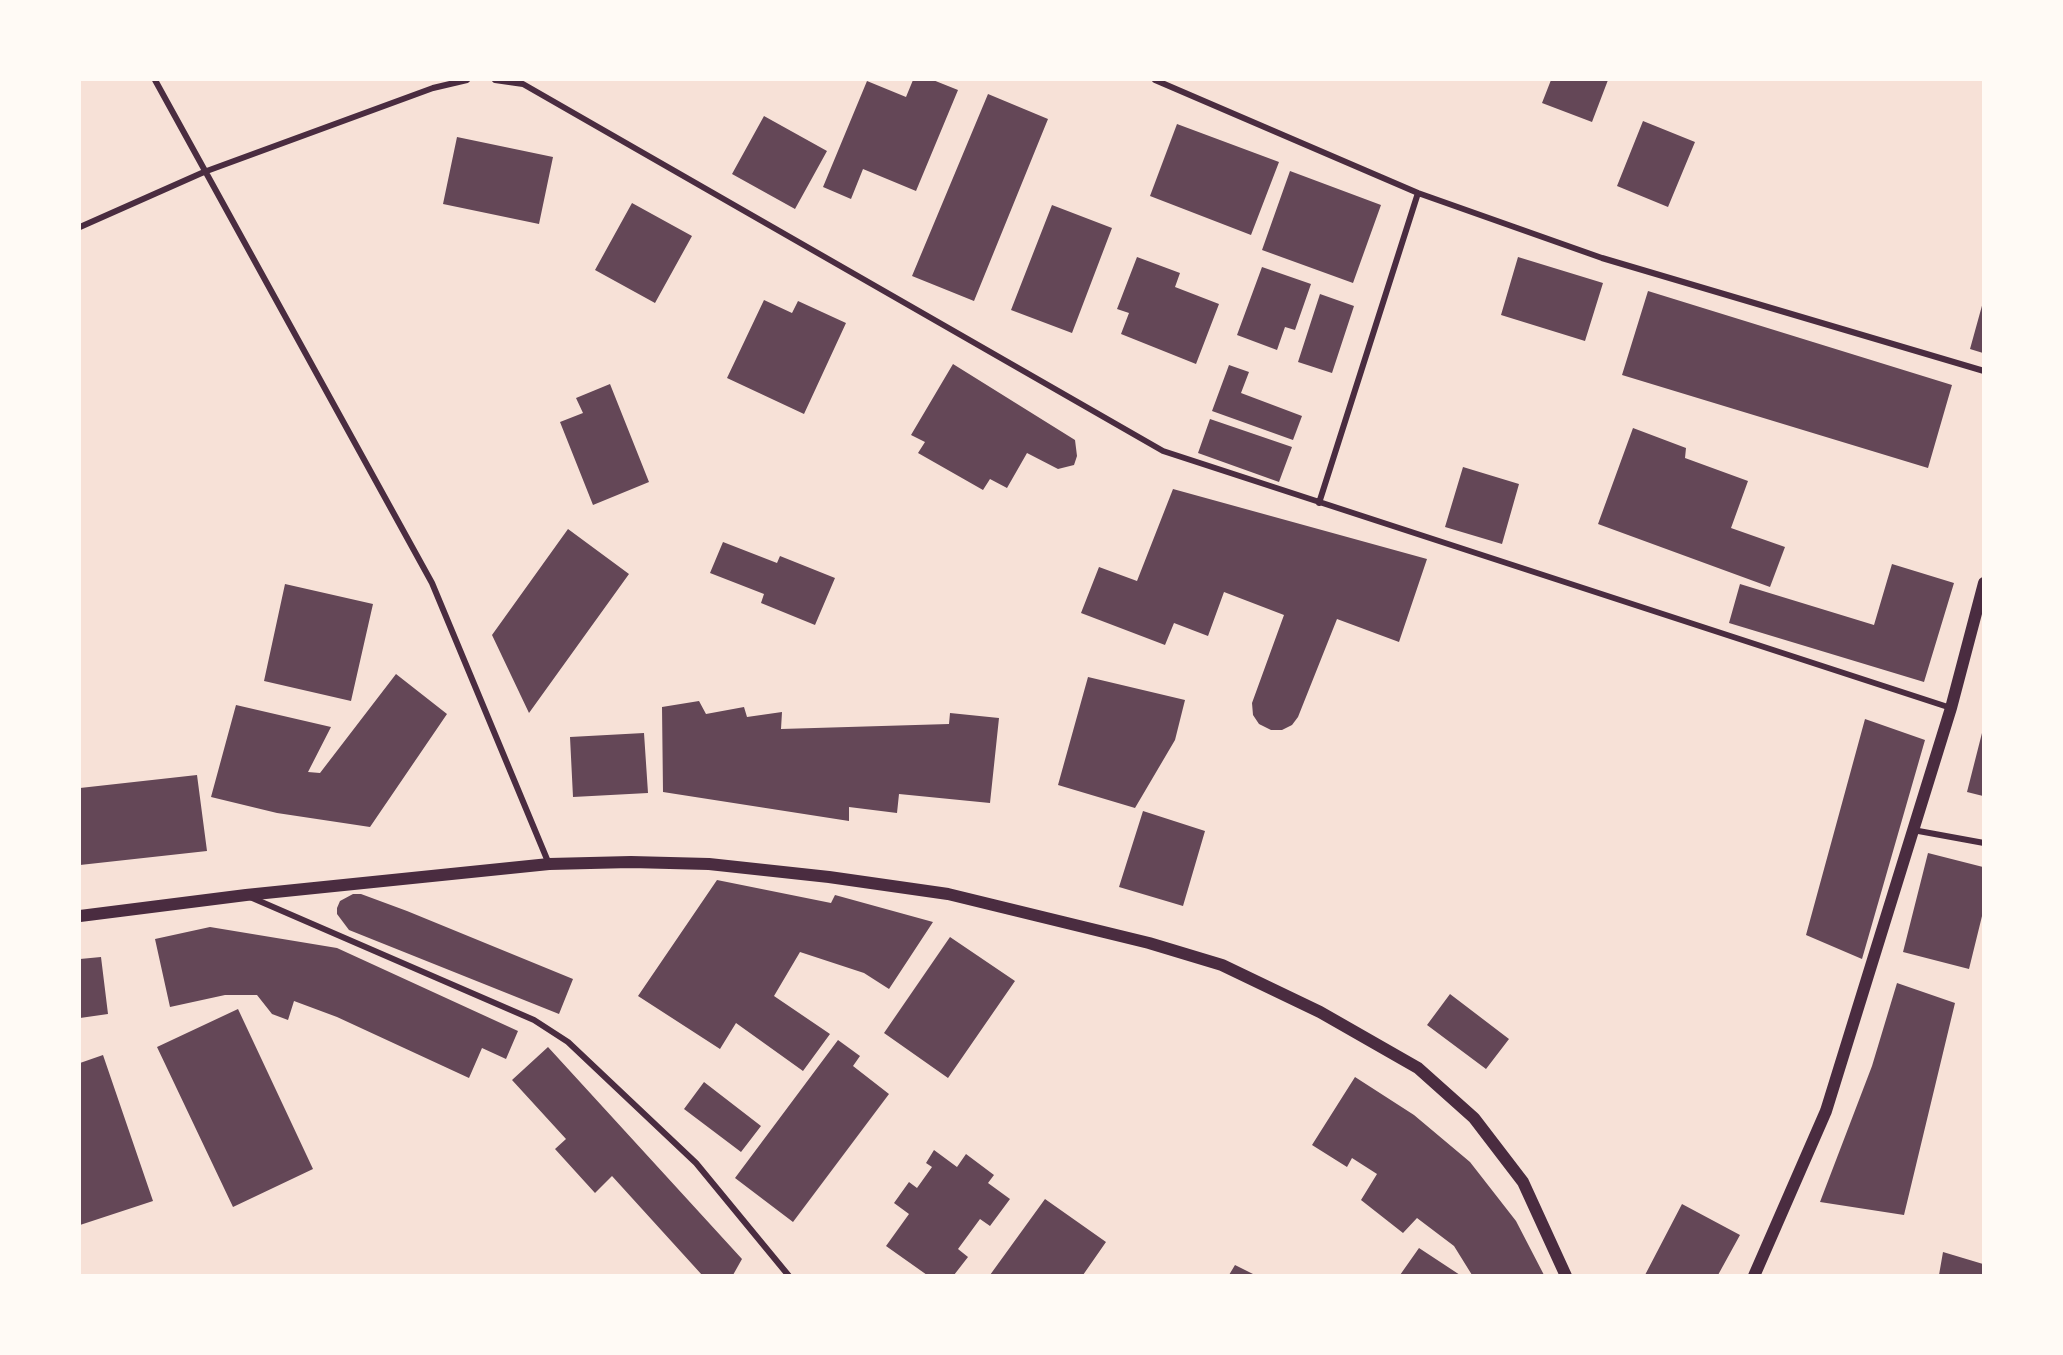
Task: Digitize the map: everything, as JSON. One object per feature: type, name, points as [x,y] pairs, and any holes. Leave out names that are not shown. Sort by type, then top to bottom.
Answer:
[{"type":"main road","points":[[1754,1275],[1826,1111],[1951,708],[1983,583]]},
{"type":"main road","points":[[80,916],[246,895],[549,864],[632,862],[709,864],[829,877],[948,894],[1149,943],[1222,966],[1320,1012],[1418,1068],[1474,1118],[1523,1182],[1566,1275]]},
{"type":"street","points":[[155,80],[432,583],[549,864]]},
{"type":"street","points":[[80,227],[204,172],[433,88],[467,80]]},
{"type":"street","points":[[495,80],[523,84],[1163,451],[1951,708]]},
{"type":"street","points":[[1155,80],[1418,193],[1602,258],[1983,371]]},
{"type":"street","points":[[1319,503],[1418,193]]},
{"type":"street","points":[[1913,830],[1983,843]]},
{"type":"street","points":[[246,895],[534,1020],[568,1042],[696,1162],[789,1275]]},
{"type":"building","points":[[913,80],[933,80],[958,90],[916,191],[863,169],[851,199],[823,187],[867,81],[906,97]]},
{"type":"building","points":[[1551,80],[1608,80],[1592,122],[1542,103]]},
{"type":"building","points":[[988,94],[1048,119],[974,301],[912,276]]},
{"type":"building","points":[[764,116],[827,151],[795,209],[732,174]]},
{"type":"building","points":[[1643,121],[1695,142],[1668,207],[1617,186]]},
{"type":"building","points":[[1177,124],[1279,162],[1251,235],[1150,196]]},
{"type":"building","points":[[457,137],[553,157],[539,224],[443,204]]},
{"type":"building","points":[[1290,171],[1381,205],[1353,283],[1262,250]]},
{"type":"building","points":[[632,203],[692,236],[655,303],[595,270]]},
{"type":"building","points":[[1052,205],[1112,228],[1072,333],[1011,310]]},
{"type":"building","points":[[1137,257],[1180,273],[1175,287],[1219,304],[1196,364],[1121,334],[1129,313],[1117,309]]},
{"type":"building","points":[[1518,257],[1603,283],[1585,341],[1501,315]]},
{"type":"building","points":[[1262,267],[1311,284],[1295,330],[1285,327],[1277,350],[1237,335]]},
{"type":"building","points":[[1648,291],[1952,385],[1928,468],[1622,375]]},
{"type":"building","points":[[1320,294],[1354,306],[1332,373],[1298,362]]},
{"type":"building","points":[[764,300],[792,313],[798,301],[846,323],[804,414],[727,378]]},
{"type":"building","points":[[1983,302],[1983,353],[1970,349]]},
{"type":"building","points":[[953,364],[1075,440],[1077,456],[1074,465],[1058,469],[1027,453],[1007,488],[990,479],[983,490],[918,453],[925,442],[911,435]]},
{"type":"building","points":[[1229,365],[1249,372],[1241,393],[1302,416],[1293,440],[1212,411]]},
{"type":"building","points":[[610,384],[649,482],[593,505],[560,422],[583,413],[576,398]]},
{"type":"building","points":[[1210,419],[1292,447],[1279,482],[1198,453]]},
{"type":"building","points":[[1633,428],[1686,448],[1685,458],[1748,481],[1731,528],[1785,547],[1770,587],[1598,524]]},
{"type":"building","points":[[1463,467],[1519,484],[1502,544],[1445,527]]},
{"type":"building","points":[[1173,489],[1427,559],[1399,642],[1337,619],[1298,717],[1292,725],[1282,730],[1271,730],[1259,724],[1253,715],[1252,703],[1284,615],[1224,592],[1208,636],[1174,623],[1165,645],[1081,613],[1099,567],[1137,581]]},
{"type":"building","points":[[568,529],[629,574],[529,713],[492,635]]},
{"type":"building","points":[[723,542],[777,563],[780,556],[835,578],[815,625],[761,603],[764,594],[710,573]]},
{"type":"building","points":[[1892,564],[1954,583],[1924,682],[1729,623],[1740,584],[1874,625]]},
{"type":"building","points":[[285,584],[373,604],[351,701],[264,681]]},
{"type":"building","points":[[396,674],[447,714],[370,827],[277,813],[211,797],[236,705],[331,727],[308,772],[320,773]]},
{"type":"building","points":[[1088,677],[1185,700],[1175,740],[1135,808],[1058,785]]},
{"type":"building","points":[[699,701],[706,714],[744,707],[747,717],[782,712],[781,729],[949,724],[950,713],[999,718],[990,803],[899,794],[897,813],[849,807],[849,821],[663,792],[662,707]]},
{"type":"building","points":[[1865,719],[1925,740],[1862,959],[1806,935]]},
{"type":"building","points":[[1983,729],[1983,796],[1967,792]]},
{"type":"building","points":[[644,733],[648,793],[573,797],[570,737]]},
{"type":"building","points":[[197,775],[207,851],[80,865],[80,788]]},
{"type":"building","points":[[1143,811],[1205,831],[1183,906],[1119,887]]},
{"type":"building","points":[[1928,853],[1983,867],[1983,912],[1969,969],[1903,952]]},
{"type":"building","points":[[717,880],[831,903],[835,895],[933,922],[889,989],[864,973],[800,952],[774,996],[830,1034],[803,1071],[736,1023],[720,1049],[638,996]]},
{"type":"building","points":[[353,894],[361,894],[407,911],[573,979],[559,1014],[349,930],[337,914],[337,908],[340,901]]},
{"type":"building","points":[[210,927],[337,948],[518,1031],[506,1059],[482,1048],[469,1078],[337,1017],[294,1001],[288,1020],[272,1014],[257,995],[225,995],[170,1007],[155,939]]},
{"type":"building","points":[[950,937],[1015,981],[948,1078],[884,1033]]},
{"type":"building","points":[[101,957],[108,1014],[80,1018],[80,959]]},
{"type":"building","points":[[1897,983],[1955,1003],[1904,1215],[1820,1202],[1872,1066]]},
{"type":"building","points":[[1450,994],[1509,1039],[1486,1069],[1427,1025]]},
{"type":"building","points":[[238,1009],[313,1169],[233,1207],[157,1047]]},
{"type":"building","points":[[838,1040],[860,1056],[853,1066],[889,1094],[793,1222],[735,1178]]},
{"type":"building","points":[[548,1047],[742,1259],[733,1275],[702,1275],[612,1176],[595,1193],[555,1149],[566,1139],[512,1080]]},
{"type":"building","points":[[103,1055],[153,1201],[80,1225],[80,1063]]},
{"type":"building","points":[[1355,1077],[1414,1115],[1470,1162],[1516,1221],[1544,1275],[1472,1275],[1454,1246],[1417,1218],[1403,1233],[1361,1200],[1377,1174],[1352,1158],[1347,1167],[1312,1145]]},
{"type":"building","points":[[704,1082],[761,1126],[741,1152],[684,1109]]},
{"type":"building","points":[[934,1150],[957,1167],[966,1154],[994,1175],[988,1183],[1010,1199],[990,1226],[980,1219],[958,1249],[968,1257],[954,1275],[927,1275],[886,1246],[909,1214],[894,1203],[909,1182],[917,1188],[932,1167],[926,1163]]},
{"type":"building","points":[[1045,1199],[1106,1242],[1083,1275],[990,1275]]},
{"type":"building","points":[[1682,1204],[1740,1235],[1718,1275],[1645,1275]]},
{"type":"building","points":[[1419,1248],[1460,1275],[1400,1275]]},
{"type":"building","points":[[1943,1252],[1983,1264],[1983,1275],[1939,1275]]},
{"type":"building","points":[[1235,1265],[1255,1275],[1229,1275]]}]
